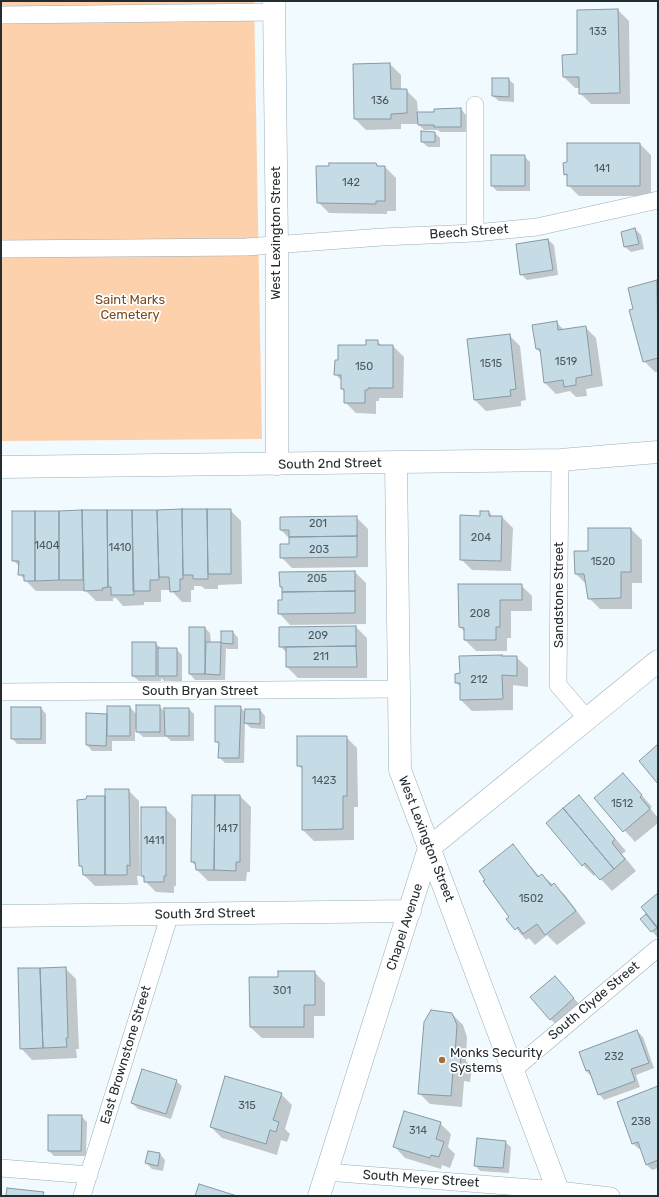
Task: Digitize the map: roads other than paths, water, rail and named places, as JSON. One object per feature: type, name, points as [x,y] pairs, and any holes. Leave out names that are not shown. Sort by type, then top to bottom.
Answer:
[{"type":"street","name":"West Lexington Street","points":[[274,6],[277,246],[277,464]]},
{"type":"street","name":"South 2nd Street","points":[[1,467],[560,460],[658,452]]},
{"type":"street","name":"West Lexington Street","points":[[396,463],[400,770],[559,1193]]},
{"type":"street","points":[[429,848],[588,720],[658,661]]},
{"type":"street","name":"Chapel Avenue","points":[[319,1196],[429,848]]},
{"type":"street","name":"South 3rd Street","points":[[1,916],[410,911]]},
{"type":"lane","points":[[1,15],[274,6]]},
{"type":"lane","points":[[475,233],[476,105]]},
{"type":"lane","name":"Beech Street","points":[[1,249],[277,246],[382,237],[475,233],[537,227],[658,200]]},
{"type":"lane","name":"Sandstone Street","points":[[560,460],[558,685],[588,720]]},
{"type":"lane","name":"South Bryan Street","points":[[1,692],[400,689]]},
{"type":"lane","name":"East Brownstone Street","points":[[82,1196],[170,914]]},
{"type":"lane","name":"South Clyde Street","points":[[512,1070],[658,948]]},
{"type":"lane","points":[[1,1168],[89,1175]]},
{"type":"lane","name":"South Meyer Street","points":[[326,1172],[559,1193],[611,1196]]},
{"type":"place","name":"Monks Security Systems","points":[[442,1060]]},
{"type":"park label","name":"Saint Marks Cemetery","points":[[130,308]]}]
